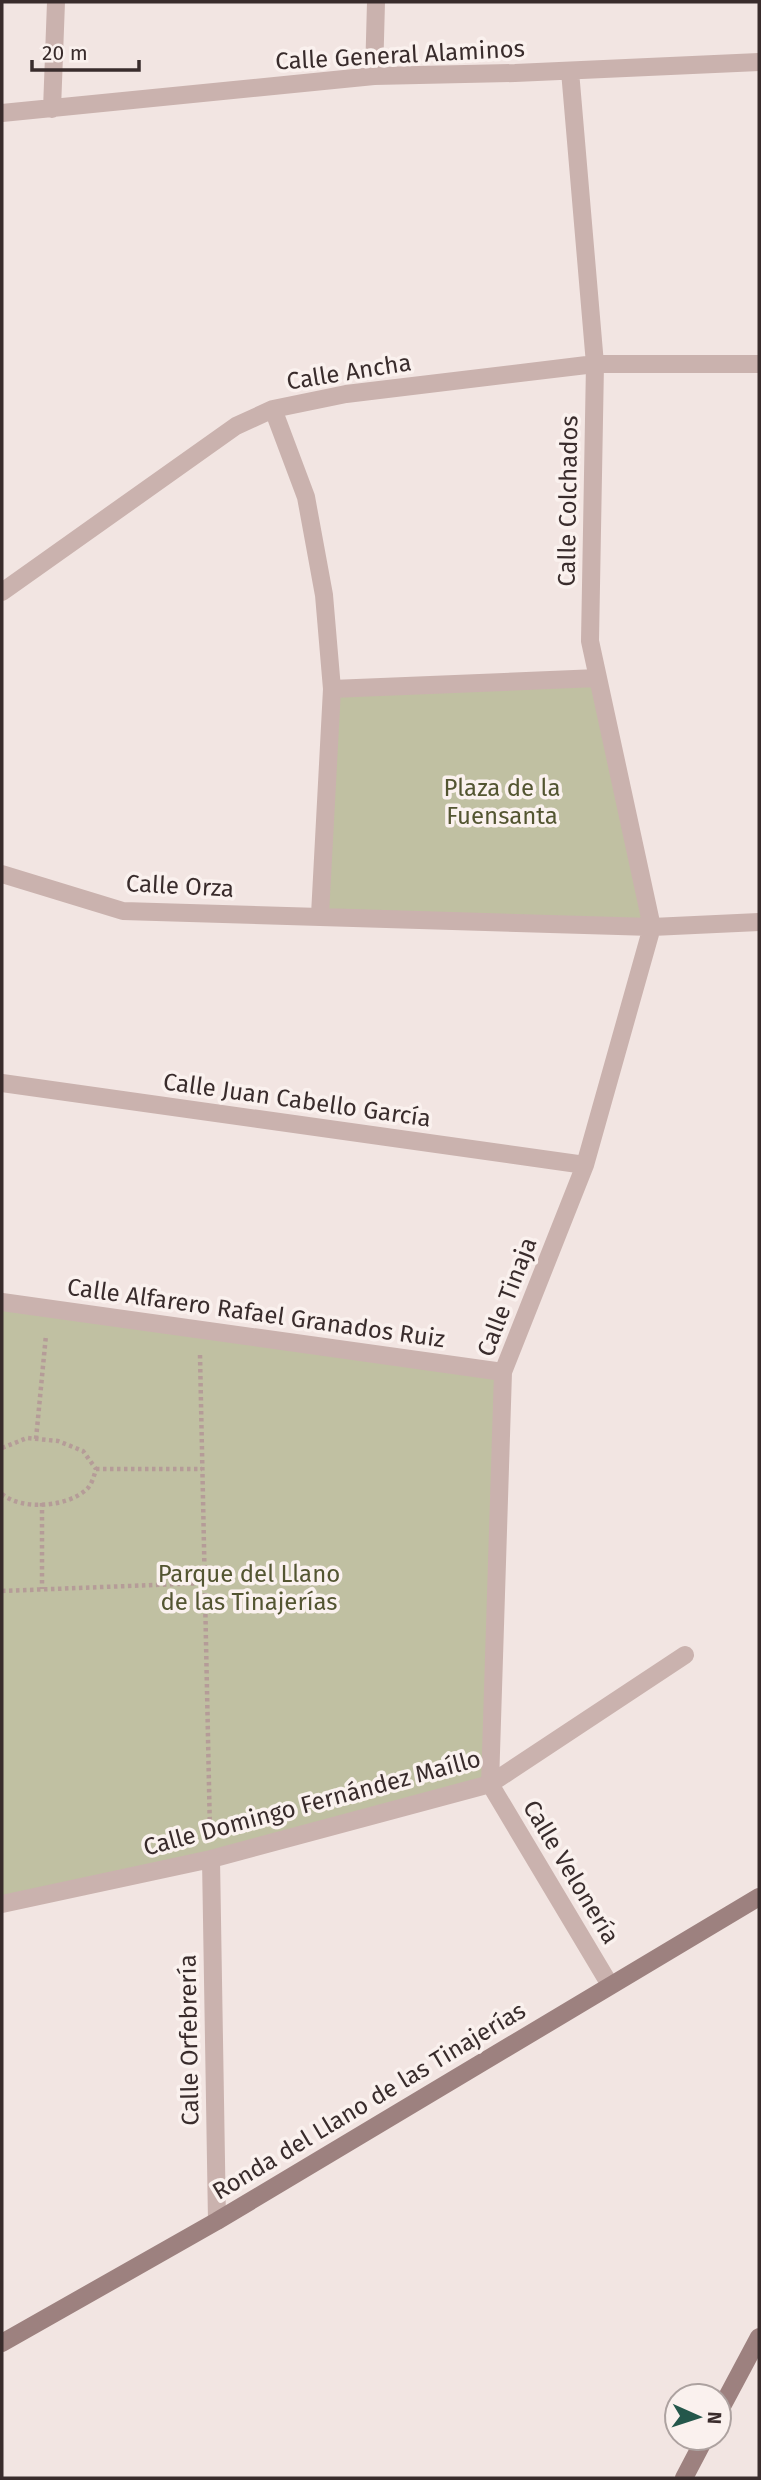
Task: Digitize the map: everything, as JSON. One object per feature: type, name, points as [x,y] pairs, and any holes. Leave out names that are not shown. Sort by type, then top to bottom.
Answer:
[{"type":"street","points":[[52,109],[56,2]]},
{"type":"street","points":[[374,76],[376,2]]},
{"type":"street","name":"Calle General Alaminos","points":[[2,113],[374,76],[570,71],[759,62]]},
{"type":"street","name":"Calle Colchados","points":[[570,71],[595,364],[590,641],[652,927]]},
{"type":"street","name":"Calle Ancha","points":[[2,592],[236,426],[273,410],[346,394],[595,364],[759,364]]},
{"type":"street","points":[[273,410],[306,497],[324,595],[332,689],[320,915],[652,927],[759,922]]},
{"type":"street","points":[[332,689],[598,678]]},
{"type":"street","name":"Calle Orza","points":[[2,874],[123,911],[320,915]]},
{"type":"street","name":"Calle Tinaja","points":[[491,1784],[503,1372],[585,1165],[652,927]]},
{"type":"street","name":"Calle Juan Cabello García","points":[[2,1083],[585,1165]]},
{"type":"street","name":"Calle Alfarero Rafael Granados Ruiz","points":[[2,1302],[503,1372]]},
{"type":"street","name":"Calle Domingo Fernández Maíllo","points":[[2,1904],[211,1859],[491,1784],[685,1655]]},
{"type":"street","name":"Calle Velonería","points":[[491,1784],[610,1985]]},
{"type":"street","name":"Calle Orfebrería","points":[[211,1859],[217,2221]]},
{"type":"street","name":"Ronda del Llano de las Tinajerías","points":[[2,2343],[217,2221],[759,1897]]},
{"type":"street","points":[[733,2386],[759,2337]]},
{"type":"street","points":[[684,2478],[698,2452]]},
{"type":"path","points":[[36,1439],[49,1309]]},
{"type":"path","points":[[199,1330],[211,1859]]},
{"type":"path","points":[[2,1448],[27,1438],[58,1441],[83,1451],[96,1469]]},
{"type":"path","points":[[96,1469],[202,1469]]},
{"type":"path","points":[[2,1494],[10,1500],[53,1504],[77,1497],[90,1487],[96,1469]]},
{"type":"path","points":[[41,1503],[42,1589]]},
{"type":"path","points":[[2,1591],[204,1583]]},
{"type":"green space","name":"Plaza de la Fuensanta","points":[[598,678],[652,927],[320,915],[332,689]]},
{"type":"green space","name":"Parque del Llano de las Tinajerías","points":[[2,1302],[503,1372],[490,1784],[2,1904]]}]
